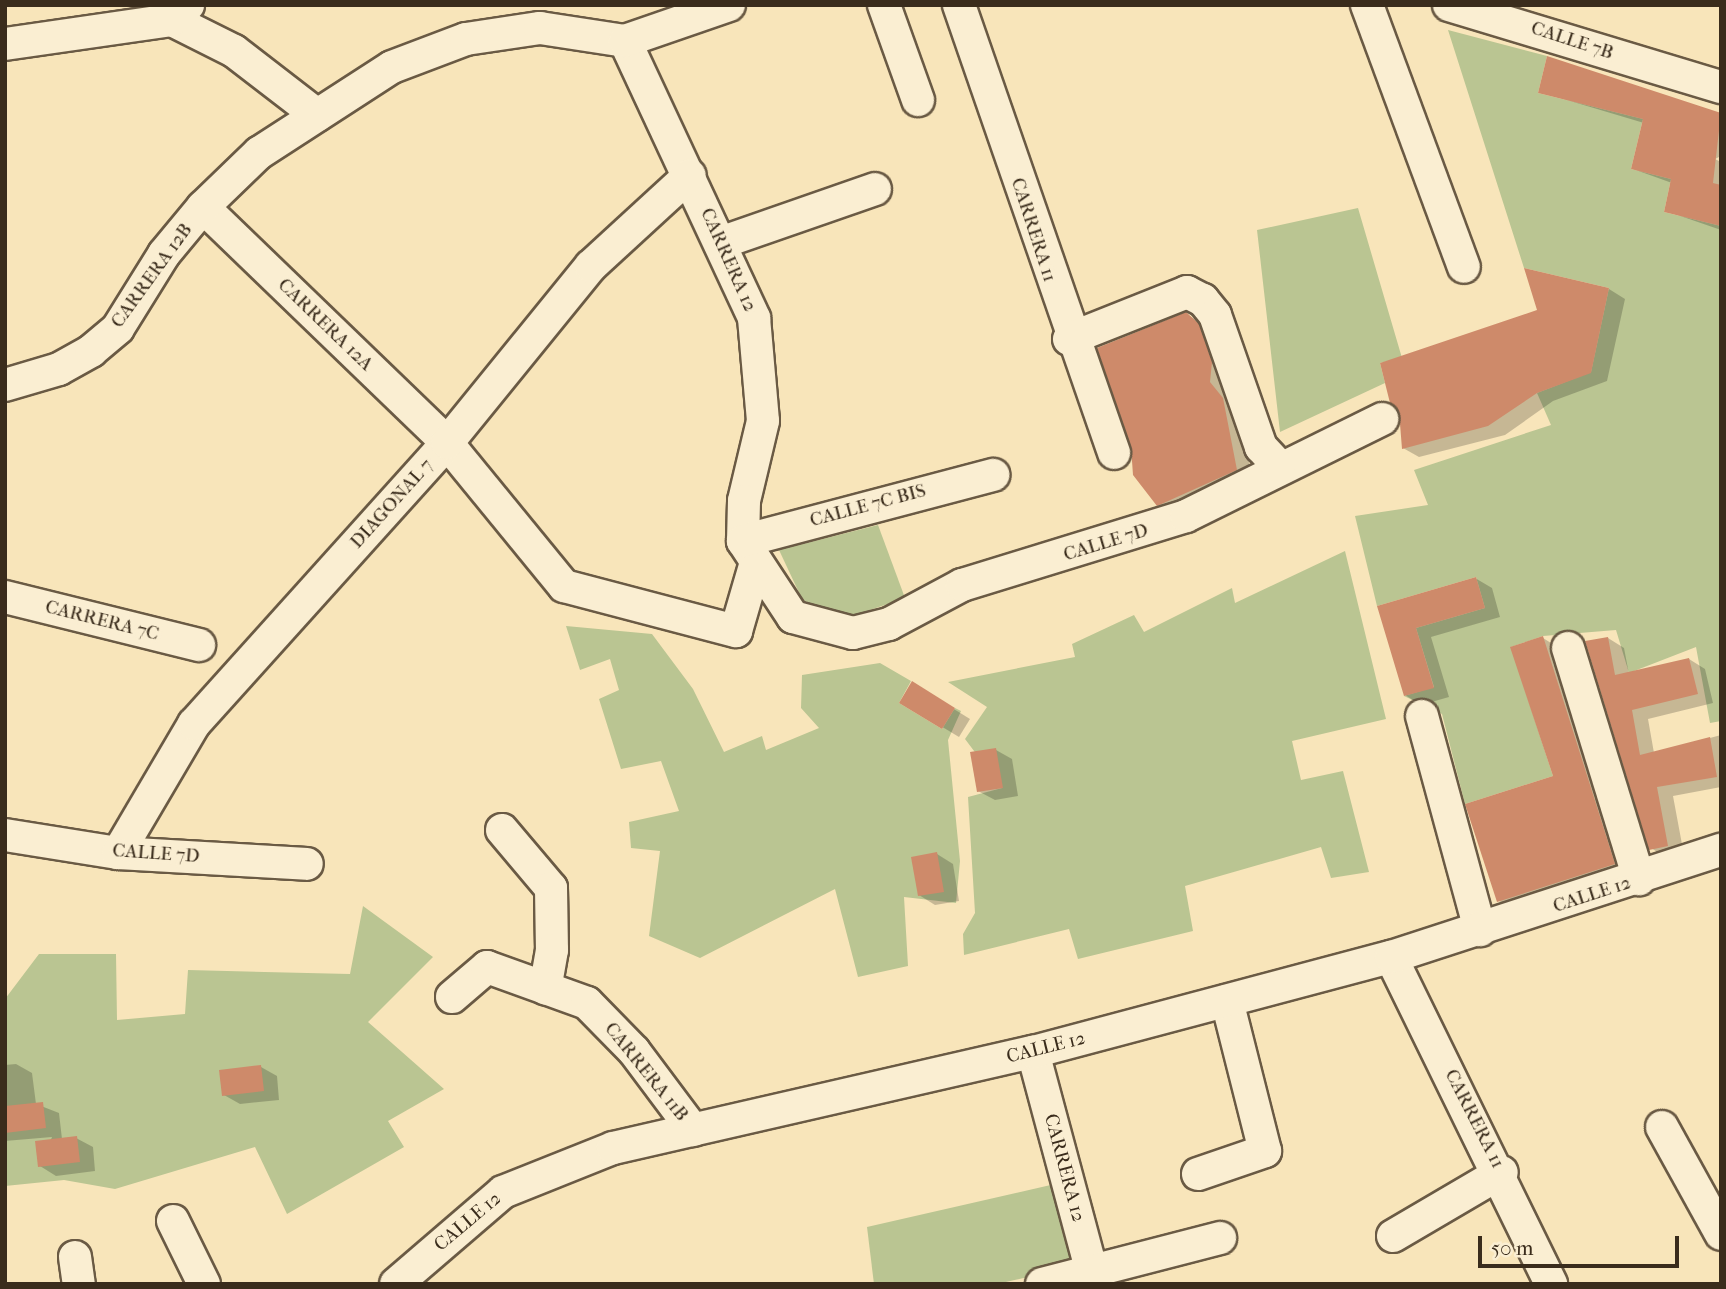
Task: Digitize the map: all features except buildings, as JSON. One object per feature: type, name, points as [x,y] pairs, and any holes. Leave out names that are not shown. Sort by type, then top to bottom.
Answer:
[{"type":"street","points":[[625,41],[662,16],[729,5]]},
{"type":"street","points":[[884,5],[918,100]]},
{"type":"street","name":"CARRERA 11","points":[[959,5],[1069,339],[1114,453]]},
{"type":"street","points":[[1367,5],[1464,267]]},
{"type":"street","name":"CALLE 7B","points":[[1449,5],[1712,78]]},
{"type":"street","points":[[5,44],[180,13],[317,115]]},
{"type":"street","name":"CARRERA 12B","points":[[5,385],[60,369],[118,328],[164,254],[203,207],[259,153],[392,67],[466,40],[540,28],[625,41]]},
{"type":"street","name":"CARRERA 12","points":[[447,443],[564,586],[736,631],[749,552],[744,501],[763,421],[762,384],[754,318],[690,175],[625,41]]},
{"type":"street","name":"DIAGONAL 7","points":[[118,853],[194,724],[447,443],[591,266],[690,175]]},
{"type":"street","points":[[720,243],[875,189]]},
{"type":"street","name":"CARRERA 12A","points":[[203,207],[447,443]]},
{"type":"street","points":[[1069,339],[1187,292],[1203,300],[1215,315],[1261,447],[1279,466]]},
{"type":"street","name":"CALLE 7D","points":[[749,552],[793,617],[820,629],[853,633],[889,624],[962,585],[1186,516],[1279,466],[1382,419]]},
{"type":"street","name":"CALLE 7C BIS","points":[[749,552],[993,475]]},
{"type":"street","name":"CARRERA 7C","points":[[5,597],[199,645]]},
{"type":"street","points":[[1568,648],[1639,879]]},
{"type":"street","points":[[1422,716],[1480,930]]},
{"type":"street","points":[[502,830],[551,888],[552,950],[545,988]]},
{"type":"street","name":"CALLE 7D","points":[[5,835],[118,853],[307,864]]},
{"type":"street","name":"CALLE 12","points":[[396,1284],[503,1192],[613,1148],[1033,1052],[1391,957],[1639,879],[1721,850]]},
{"type":"street","name":"CARRERA 11","points":[[1391,957],[1502,1172],[1551,1284]]},
{"type":"street","name":"CARRERA 11B","points":[[452,998],[488,967],[587,1003],[634,1051],[693,1130]]},
{"type":"street","points":[[1198,1174],[1265,1151],[1227,1001]]},
{"type":"street","name":"CARRERA 12","points":[[1033,1052],[1094,1277]]},
{"type":"street","points":[[1662,1127],[1721,1234]]},
{"type":"street","points":[[1393,1236],[1502,1172]]},
{"type":"street","points":[[173,1222],[204,1284]]},
{"type":"street","points":[[1042,1284],[1094,1277],[1220,1238]]},
{"type":"green space","points":[[1448,30],[1547,56],[1538,93],[1643,119],[1631,169],[1671,179],[1664,212],[1721,226],[1721,721],[1710,723],[1696,647],[1629,673],[1616,630],[1543,636],[1511,647],[1553,776],[1465,804],[1442,714],[1404,696],[1434,687],[1416,628],[1485,608],[1476,577],[1377,606],[1355,516],[1428,505],[1414,470],[1551,425],[1537,393],[1591,372],[1609,288],[1524,268]]},
{"type":"green space","points":[[1358,208],[1402,358],[1380,363],[1385,383],[1280,432],[1257,230]]},
{"type":"green space","points":[[878,525],[905,598],[838,621],[802,599],[779,550]]},
{"type":"green space","points":[[1345,551],[1386,719],[1292,741],[1301,780],[1343,771],[1369,872],[1331,878],[1321,847],[1185,886],[1193,931],[1078,959],[1069,929],[964,955],[963,934],[975,913],[968,797],[1002,788],[965,739],[987,707],[948,682],[1075,657],[1072,644],[1134,615],[1144,632],[1232,588],[1235,603]]},
{"type":"green space","points":[[566,626],[652,634],[693,689],[724,752],[762,736],[766,750],[819,728],[801,708],[802,675],[880,663],[911,681],[899,703],[942,729],[955,708],[961,711],[948,740],[960,861],[956,903],[904,897],[908,966],[858,977],[835,889],[700,958],[649,936],[660,851],[631,848],[629,822],[679,811],[661,761],[621,769],[599,699],[619,690],[610,659],[580,670]]},
{"type":"green space","points":[[363,906],[433,957],[368,1022],[444,1089],[388,1121],[404,1147],[287,1214],[255,1147],[115,1189],[64,1180],[5,1186],[5,999],[39,954],[116,954],[117,1020],[185,1014],[188,970],[350,974]]},
{"type":"green space","points":[[1055,1184],[1077,1266],[997,1284],[874,1284],[867,1227]]}]
